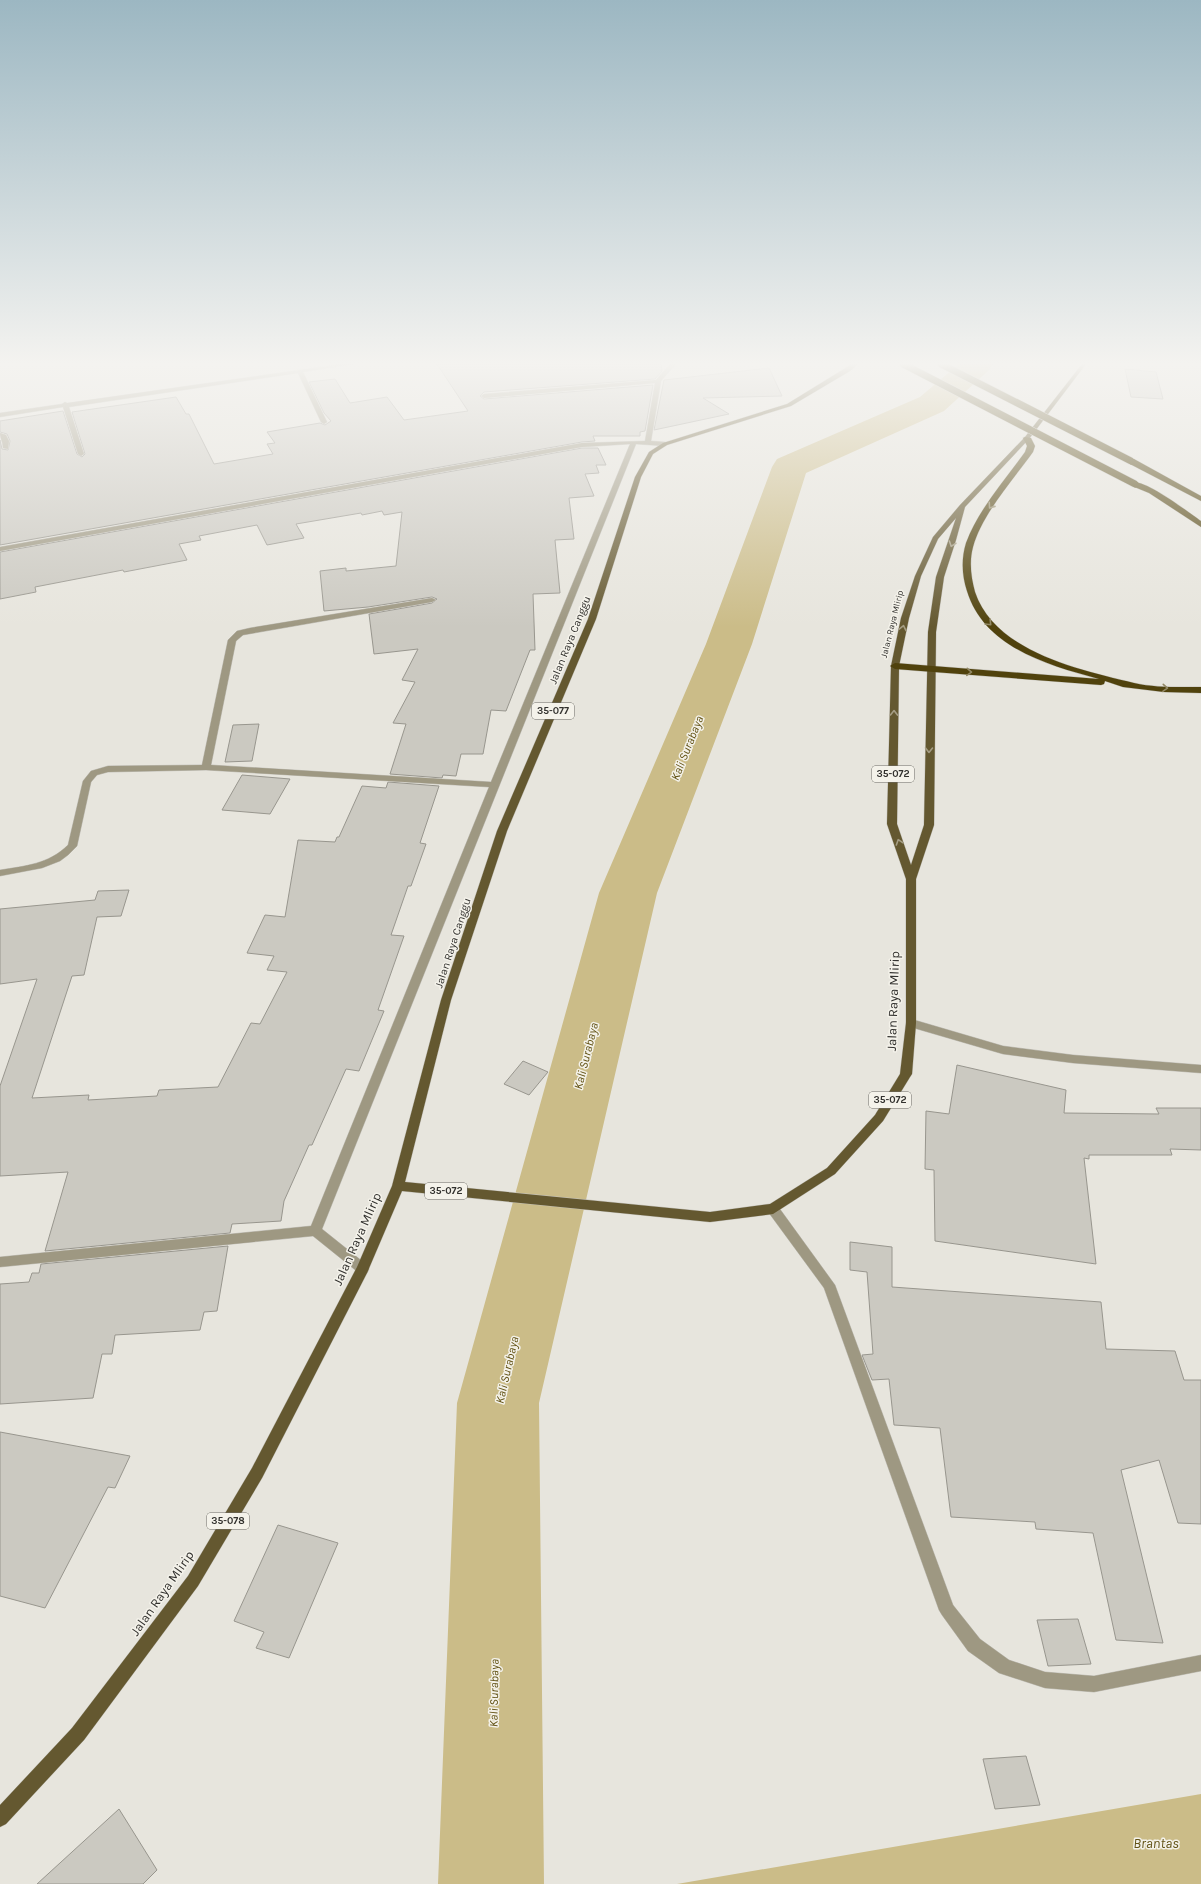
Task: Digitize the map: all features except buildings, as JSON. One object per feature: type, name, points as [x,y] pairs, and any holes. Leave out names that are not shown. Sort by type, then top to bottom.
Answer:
[{"type":"highway","points":[[1029,452],[984,516],[971,542],[966,568],[969,593],[976,609],[989,625],[1018,647],[1061,666],[1130,684]]},
{"type":"highway","points":[[1073,452],[1201,517]]},
{"type":"highway","points":[[1113,452],[1201,499]]},
{"type":"highway","points":[[1152,491],[1201,525]]},
{"type":"highway","points":[[895,666],[1130,684],[1164,689],[1201,690]]},
{"type":"main road","name":"Jalan Raya Canggu","points":[[398,1186],[446,1000],[502,831],[592,618],[638,477],[653,452]]},
{"type":"main road","name":"Jalan Raya Mlirip","points":[[0,1818],[78,1734],[193,1581],[256,1473],[363,1269],[398,1186],[710,1217],[773,1209],[831,1171],[879,1118],[906,1074],[912,1023],[911,879],[892,824],[895,666],[905,618],[918,576],[935,538],[962,506],[1014,452]]},
{"type":"main road","name":"Jalan Raya Mlirip","points":[[911,879],[929,825],[930,669],[932,632],[940,577],[953,540],[962,506]]},
{"type":"street","points":[[0,549],[543,452]]},
{"type":"street","points":[[315,1231],[494,785],[630,452]]},
{"type":"street","points":[[206,767],[232,640],[235,636],[250,630],[432,600]]},
{"type":"street","points":[[0,873],[48,864],[58,860],[67,853],[72,846],[87,781],[94,773],[108,769],[206,767],[494,785]]},
{"type":"street","points":[[912,1023],[1003,1050],[1073,1060],[1201,1069]]},
{"type":"street","points":[[773,1209],[829,1285],[947,1610],[974,1645],[1005,1667],[1044,1680],[1094,1684],[1201,1663]]},
{"type":"street","points":[[0,1262],[315,1231],[363,1269]]},
{"type":"water","name":"Brantas","points":[[1201,1794],[1201,1884],[677,1884]]},
{"type":"waterway","name":"Kali Surabaya","points":[[491,1884],[498,1403],[628,893],[729,644],[790,467],[824,452]]}]
